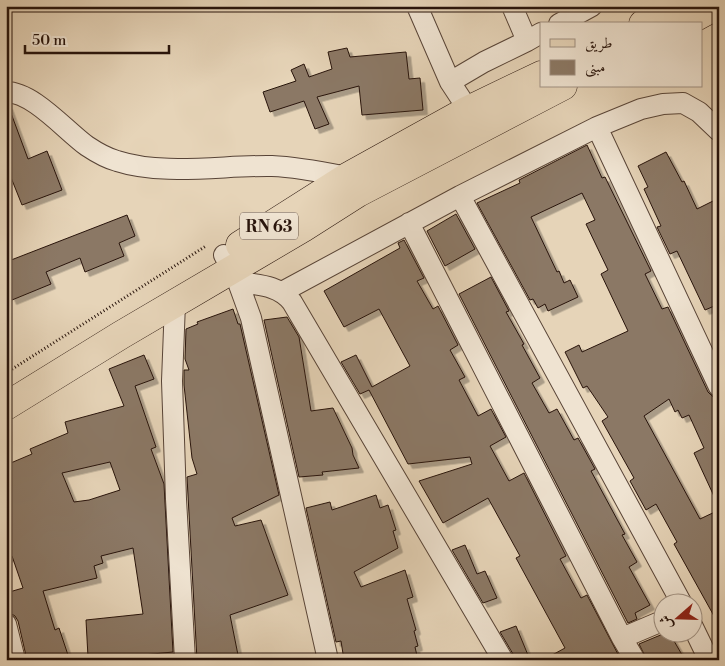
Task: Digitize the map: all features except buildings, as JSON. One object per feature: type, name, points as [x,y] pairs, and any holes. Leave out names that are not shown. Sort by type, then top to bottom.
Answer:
[{"type":"main road","points":[[646,22],[673,6]]},
{"type":"main road","points":[[687,22],[716,6]]},
{"type":"main road","name":"RN 63","points":[[6,392],[227,262],[303,228],[475,120],[540,76]]},
{"type":"main road","name":"RN 63","points":[[6,406],[175,303],[227,262],[347,177],[475,120],[558,88]]},
{"type":"street","points":[[417,6],[450,82],[475,120]]},
{"type":"street","points":[[450,82],[484,62],[534,37],[512,6]]},
{"type":"street","points":[[563,22],[592,6]]},
{"type":"street","points":[[6,92],[26,97],[87,146],[128,165],[158,168],[272,166],[298,168],[347,177]]},
{"type":"street","points":[[282,292],[460,196],[597,127],[641,109],[663,104],[682,103],[699,112],[719,131]]},
{"type":"street","points":[[597,127],[719,387]]},
{"type":"street","points":[[460,196],[677,594]]},
{"type":"street","points":[[409,223],[634,660]]},
{"type":"street","points":[[227,262],[276,288],[292,302],[503,660]]},
{"type":"street","points":[[227,262],[251,318],[328,660]]},
{"type":"street","points":[[175,303],[172,381],[185,660]]},
{"type":"street","points":[[6,624],[15,660]]},
{"type":"street","points":[[622,638],[652,625]]},
{"type":"street","points":[[701,644],[709,660]]},
{"type":"path","points":[[6,373],[227,262]]}]
